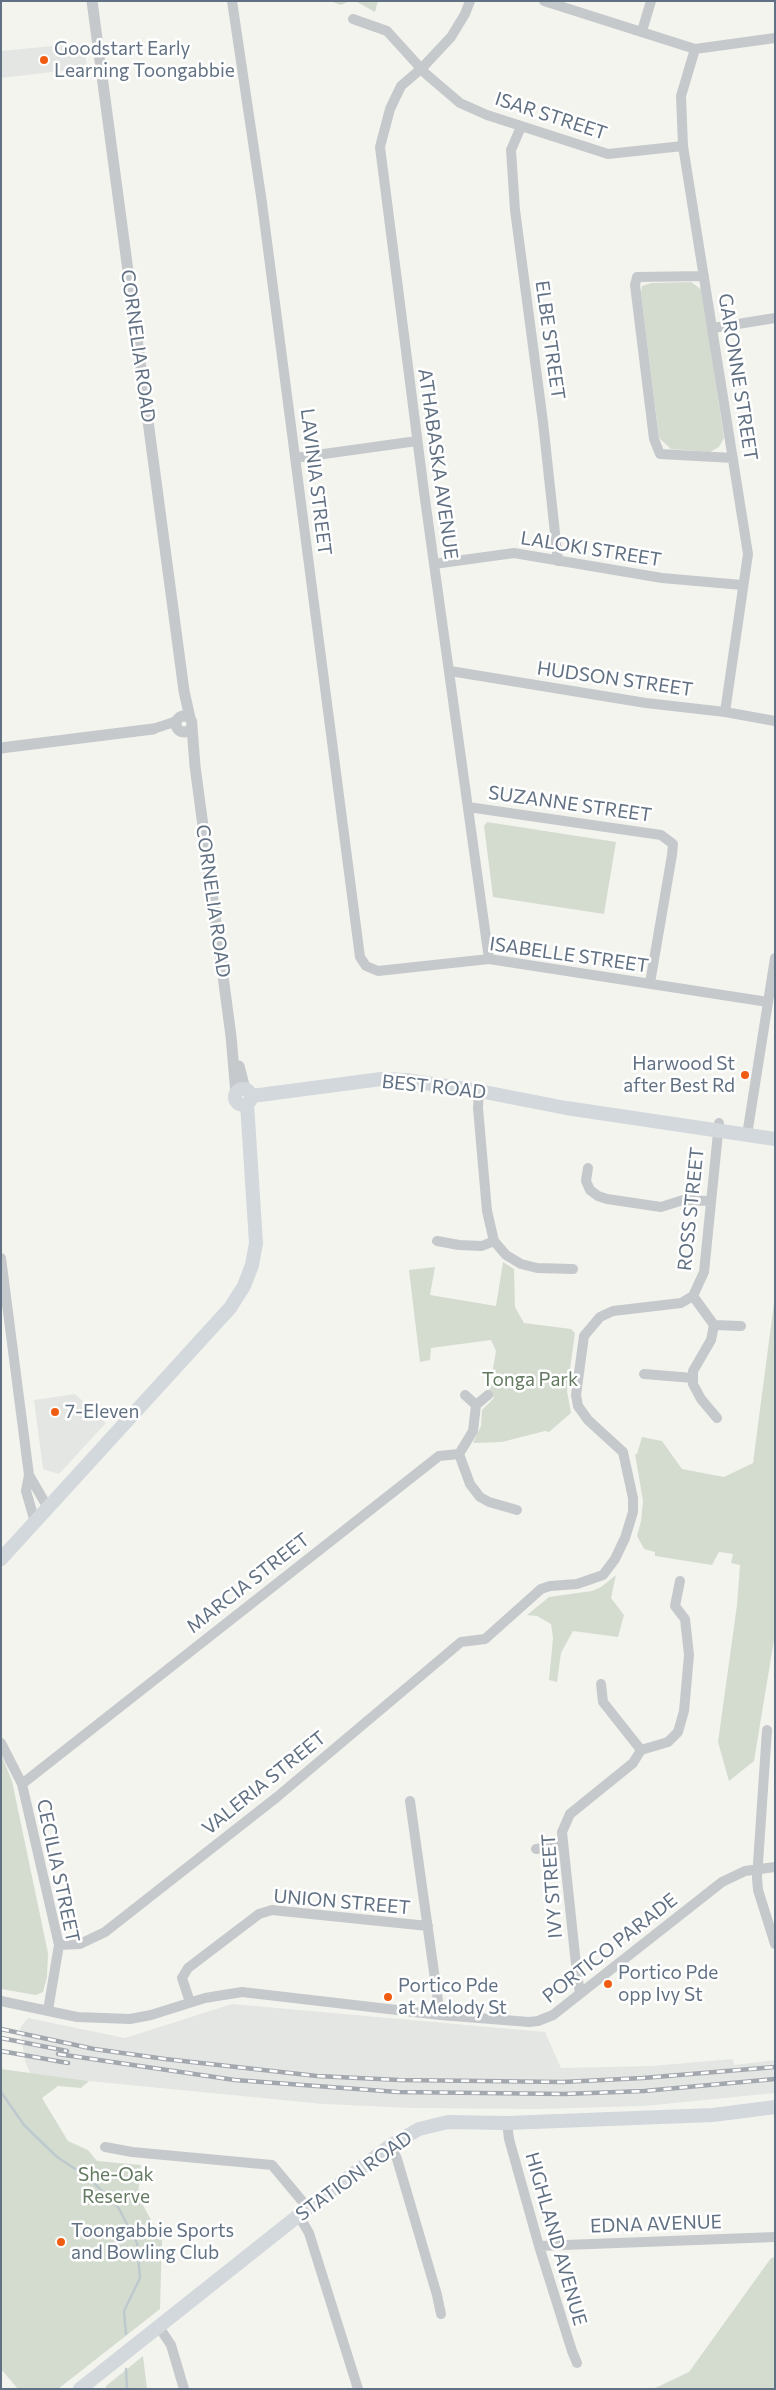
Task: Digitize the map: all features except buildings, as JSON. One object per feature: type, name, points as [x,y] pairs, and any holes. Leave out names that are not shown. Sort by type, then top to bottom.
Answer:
[{"type":"main road","name":"BEST ROAD","points":[[243,1097],[381,1079],[479,1091],[557,1104],[568,1102],[748,1131],[775,1131]]},
{"type":"main road","name":"CORNELIA ROAD","points":[[1,1558],[232,1306],[244,1286],[252,1265],[256,1243],[243,1097]]},
{"type":"main road","name":"BEST ROAD","points":[[748,1131],[775,1139]]},
{"type":"main road","name":"STATION ROAD","points":[[80,2389],[304,2212],[405,2135],[448,2122],[507,2123],[713,2115],[775,2107]]},
{"type":"street","name":"CORNELIA ROAD","points":[[92,1],[184,691],[183,724],[195,766],[231,1036],[243,1097]]},
{"type":"street","name":"LAVINIA STREET","points":[[232,1],[262,203],[360,957],[366,966]]},
{"type":"street","name":"ATHABASKA AVENUE","points":[[470,1],[465,14],[451,37],[422,68],[401,86],[390,109],[380,147],[434,564],[489,960]]},
{"type":"street","points":[[544,1],[695,49],[775,38]]},
{"type":"street","points":[[642,32],[651,1]]},
{"type":"street","name":"ISAR STREET","points":[[354,19],[387,31],[426,74],[460,103],[521,127],[608,154],[684,146]]},
{"type":"street","name":"GARONNE STREET","points":[[695,49],[681,96],[684,146],[748,554],[725,712]]},
{"type":"street","name":"ELBE STREET","points":[[521,127],[510,150],[515,210],[543,422],[558,560]]},
{"type":"street","points":[[704,276],[637,277],[635,285],[654,440],[660,454],[733,458]]},
{"type":"street","points":[[712,328],[775,318]]},
{"type":"street","points":[[295,458],[418,441]]},
{"type":"street","name":"LALOKI STREET","points":[[434,564],[505,554],[524,554],[662,578],[742,585]]},
{"type":"street","name":"HUDSON STREET","points":[[450,671],[646,703],[725,712],[775,721]]},
{"type":"street","points":[[1,748],[183,724]]},
{"type":"street","name":"SUZANNE STREET","points":[[468,807],[660,835],[672,844],[650,983]]},
{"type":"street","points":[[748,1131],[775,958]]},
{"type":"street","name":"ISABELLE STREET","points":[[366,966],[378,971],[489,960],[768,1002]]},
{"type":"street","points":[[479,1091],[478,1108],[487,1211],[494,1241],[506,1255],[521,1264],[537,1268],[573,1269]]},
{"type":"street","name":"ROSS STREET","points":[[693,1296],[704,1272],[718,1127]]},
{"type":"street","points":[[588,1168],[586,1182],[590,1190],[598,1196],[607,1199],[661,1207],[683,1200],[710,1201]]},
{"type":"street","points":[[437,1241],[459,1246],[482,1246],[494,1241]]},
{"type":"street","points":[[1,1258],[29,1475],[26,1491],[35,1522]]},
{"type":"street","points":[[693,1296],[714,1325],[712,1340],[693,1371],[693,1384],[701,1399],[717,1418]]},
{"type":"street","name":"VALERIA STREET","points":[[59,1945],[80,1944],[105,1932],[277,1797],[461,1642],[485,1639],[541,1589],[593,1580],[603,1575],[615,1559],[630,1524],[633,1498],[623,1452],[588,1420],[577,1401],[584,1336],[600,1317],[613,1311],[681,1303],[693,1296]]},
{"type":"street","points":[[714,1325],[741,1326]]},
{"type":"street","points":[[644,1374],[693,1378]]},
{"type":"street","points":[[465,1395],[476,1405]]},
{"type":"street","points":[[488,1395],[476,1405],[473,1431],[458,1454],[470,1484],[480,1497],[489,1502],[517,1510]]},
{"type":"street","name":"MARCIA STREET","points":[[22,1784],[439,1456],[458,1454]]},
{"type":"street","points":[[29,1475],[48,1508]]},
{"type":"street","points":[[601,1684],[603,1702],[641,1750],[668,1742],[678,1732],[684,1711],[689,1655],[685,1619],[676,1606],[680,1581]]},
{"type":"street","points":[[767,1730],[757,1868],[758,1890],[775,1944]]},
{"type":"street","name":"CECILIA STREET","points":[[1,1743],[22,1784],[59,1945],[48,2010]]},
{"type":"street","name":"IVY STREET","points":[[580,1993],[576,1974],[562,1832],[570,1814],[633,1763],[641,1750]]},
{"type":"street","points":[[410,1801],[440,2015]]},
{"type":"street","points":[[536,1848],[563,1845]]},
{"type":"street","name":"PORTICO PARADE","points":[[2,2001],[92,2019],[130,2019],[151,2015],[205,1998],[242,1992],[440,2015],[529,2022],[538,2021],[553,2015],[722,1882],[757,1868],[775,1867]]},
{"type":"street","name":"UNION STREET","points":[[190,2002],[182,1978],[188,1968],[259,1914],[272,1910],[428,1926]]},
{"type":"street","name":"HIGHLAND AVENUE","points":[[507,2123],[509,2139],[539,2246],[577,2363]]},
{"type":"street","points":[[391,2145],[397,2159],[435,2286],[441,2314]]},
{"type":"street","points":[[105,2146],[132,2152],[272,2165],[304,2212],[358,2389]]},
{"type":"street","name":"EDNA AVENUE","points":[[539,2246],[775,2238]]},
{"type":"street","points":[[159,2327],[171,2345],[184,2389]]},
{"type":"shaded area","name":"Goodstart Early Learning Toongabbie","points":[[84,43],[87,68],[1,78],[1,51]]},
{"type":"shaded area","name":"7-Eleven","points":[[75,1394],[106,1423],[59,1474],[43,1469],[34,1400]]},
{"type":"shaded area","points":[[232,2004],[545,2032],[561,2068],[651,2066],[733,2059],[734,2065],[775,2060],[775,2093],[644,2106],[539,2109],[413,2108],[323,2104],[89,2081],[30,2073],[25,2061],[20,2028],[28,2018],[125,2038]]},
{"type":"green space","points":[[330,1],[350,1],[341,5]]},
{"type":"green space","points":[[350,1],[378,1],[375,12],[357,2]]},
{"type":"green space","points":[[691,282],[702,290],[724,438],[719,447],[710,452],[671,449],[659,438],[641,293],[642,286],[651,283]]},
{"type":"green space","points":[[487,822],[616,842],[604,914],[493,897],[484,826]]},
{"type":"green space","name":"Tonga Park","points":[[503,1262],[514,1269],[515,1307],[524,1323],[571,1329],[575,1333],[567,1391],[571,1413],[549,1432],[545,1431],[502,1442],[473,1443],[481,1426],[482,1410],[494,1398],[489,1391],[496,1351],[491,1340],[431,1348],[430,1360],[420,1362],[409,1270],[435,1267],[430,1295],[496,1306]]},
{"type":"green space","points":[[775,1295],[775,1634],[754,1761],[729,1781],[718,1742],[737,1605],[740,1565],[731,1563],[733,1554],[719,1552],[712,1565],[655,1556],[655,1552],[644,1549],[637,1536],[643,1501],[635,1454],[637,1454],[642,1437],[662,1441],[682,1469],[724,1477],[753,1463]]},
{"type":"green space","points":[[616,1575],[611,1598],[624,1615],[618,1637],[573,1631],[561,1653],[557,1682],[549,1680],[553,1638],[551,1624],[537,1616],[527,1615],[549,1597],[592,1591],[601,1587]]},
{"type":"green space","points":[[1,1754],[12,1781],[48,1953],[47,1977],[43,1992],[36,1995],[1,1989]]},
{"type":"green space","name":"Toongabbie Sports and Bowling Club","points":[[1,2069],[89,2081],[81,2088],[58,2086],[42,2098],[68,2141],[88,2150],[97,2161],[141,2165],[138,2196],[162,2240],[160,2309],[58,2389],[18,2389],[1,2369]]},
{"type":"green space","points":[[775,2257],[775,2389],[653,2389],[689,2372],[771,2258]]},
{"type":"green space","points":[[143,2356],[147,2389],[106,2389],[106,2386]]},
{"type":"waterway","points":[[1,2092],[24,2125],[57,2157],[89,2178],[118,2207],[137,2243],[140,2278],[124,2311],[126,2334]]},
{"type":"waterway","points":[[126,2369],[127,2389]]},
{"type":"railway","points":[[1,2029],[94,2049],[317,2076],[399,2080],[563,2082],[643,2078],[775,2067]]},
{"type":"railway","points":[[1,2038],[67,2051]]},
{"type":"railway","points":[[1,2051],[68,2063]]},
{"type":"railway","points":[[58,2054],[235,2080],[398,2092],[564,2094],[644,2091],[775,2079]]},
{"type":"place","name":"Goodstart Early Learning Toongabbie","points":[[44,60]]},
{"type":"place","name":"Harwood St after Best Rd","points":[[745,1075]]},
{"type":"place","name":"7-Eleven","points":[[55,1412]]},
{"type":"place","name":"Portico Pde opp Ivy St","points":[[608,1984]]},
{"type":"place","name":"Portico Pde at Melody St","points":[[388,1997]]},
{"type":"place","name":"Toongabbie Sports and Bowling Club","points":[[61,2242]]},
{"type":"park label","name":"She-Oak Reserve","points":[[116,2186]]}]
